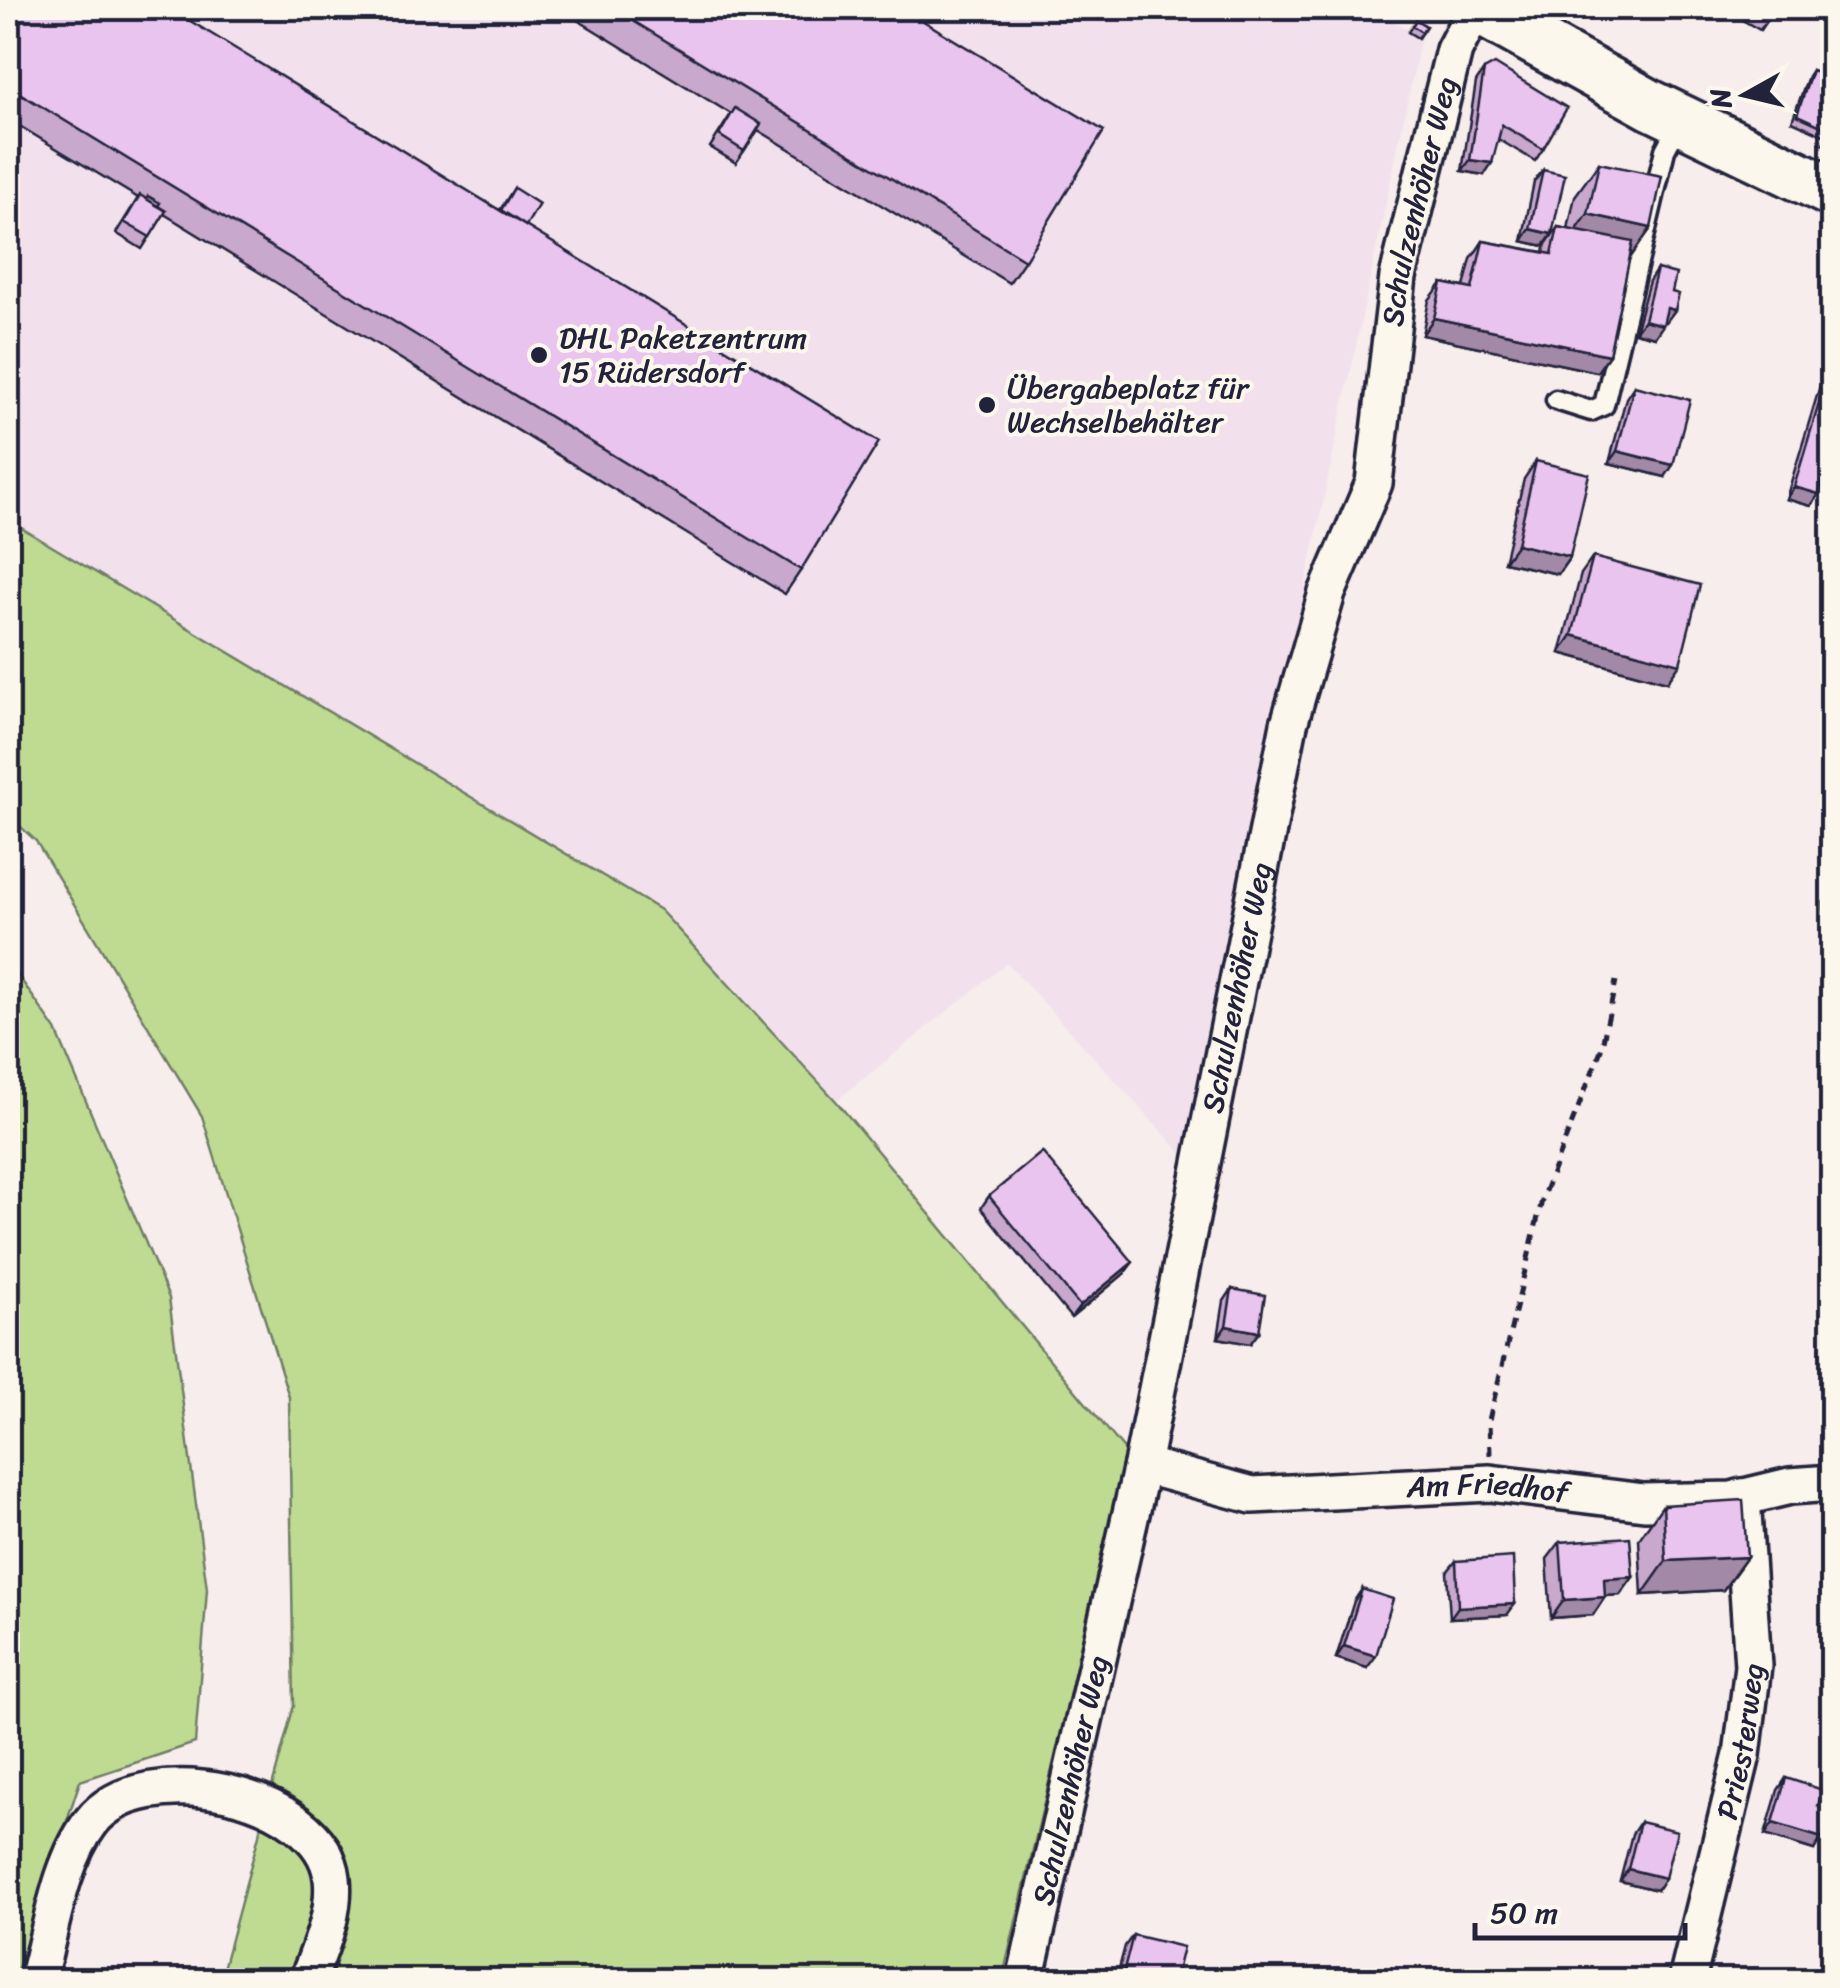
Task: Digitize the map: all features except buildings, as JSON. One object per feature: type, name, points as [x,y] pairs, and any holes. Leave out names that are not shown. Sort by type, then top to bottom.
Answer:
[{"type":"main road","points":[[1476,8],[1681,120],[1832,192]]},
{"type":"street","name":"Schulzenhöher Weg","points":[[1025,1980],[1142,1466],[1289,724],[1327,593],[1374,483],[1398,278],[1454,50],[1476,8]]},
{"type":"street","name":"Am Friedhof","points":[[1142,1466],[1252,1495],[1490,1483],[1644,1502],[1742,1497],[1790,1486],[1832,1484]]},
{"type":"street","name":"Priesterweg","points":[[1687,1980],[1742,1755],[1754,1666],[1742,1497]]},
{"type":"street","points":[[37,1980],[72,1858],[92,1822],[111,1804],[138,1792],[181,1785],[227,1794],[292,1819],[316,1841],[332,1875],[331,1918],[308,1980]]},
{"type":"lane","points":[[1556,400],[1591,410],[1604,405],[1666,150],[1681,120]]},
{"type":"path","points":[[1490,1483],[1489,1420],[1543,1196],[1601,1050],[1616,981]]},
{"type":"shaded area","points":[[8,8],[1372,8],[1421,37],[1185,1157],[1007,963],[836,1101],[660,910],[8,520]]},
{"type":"green space","points":[[8,520],[660,910],[836,1101],[1127,1453],[1002,1980],[220,1980],[294,1705],[289,1397],[202,1116],[36,841],[8,815]]},
{"type":"green space","points":[[1832,901],[1832,1097],[1823,902]]},
{"type":"green space","points":[[8,961],[56,1030],[169,1298],[207,1589],[195,1743],[80,1781],[14,1980],[8,1980]]},
{"type":"place","name":"DHL Paketzentrum 15 Rüdersdorf","points":[[539,355]]},
{"type":"place","name":"Übergabeplatz für Wechselbehälter","points":[[987,405]]}]
